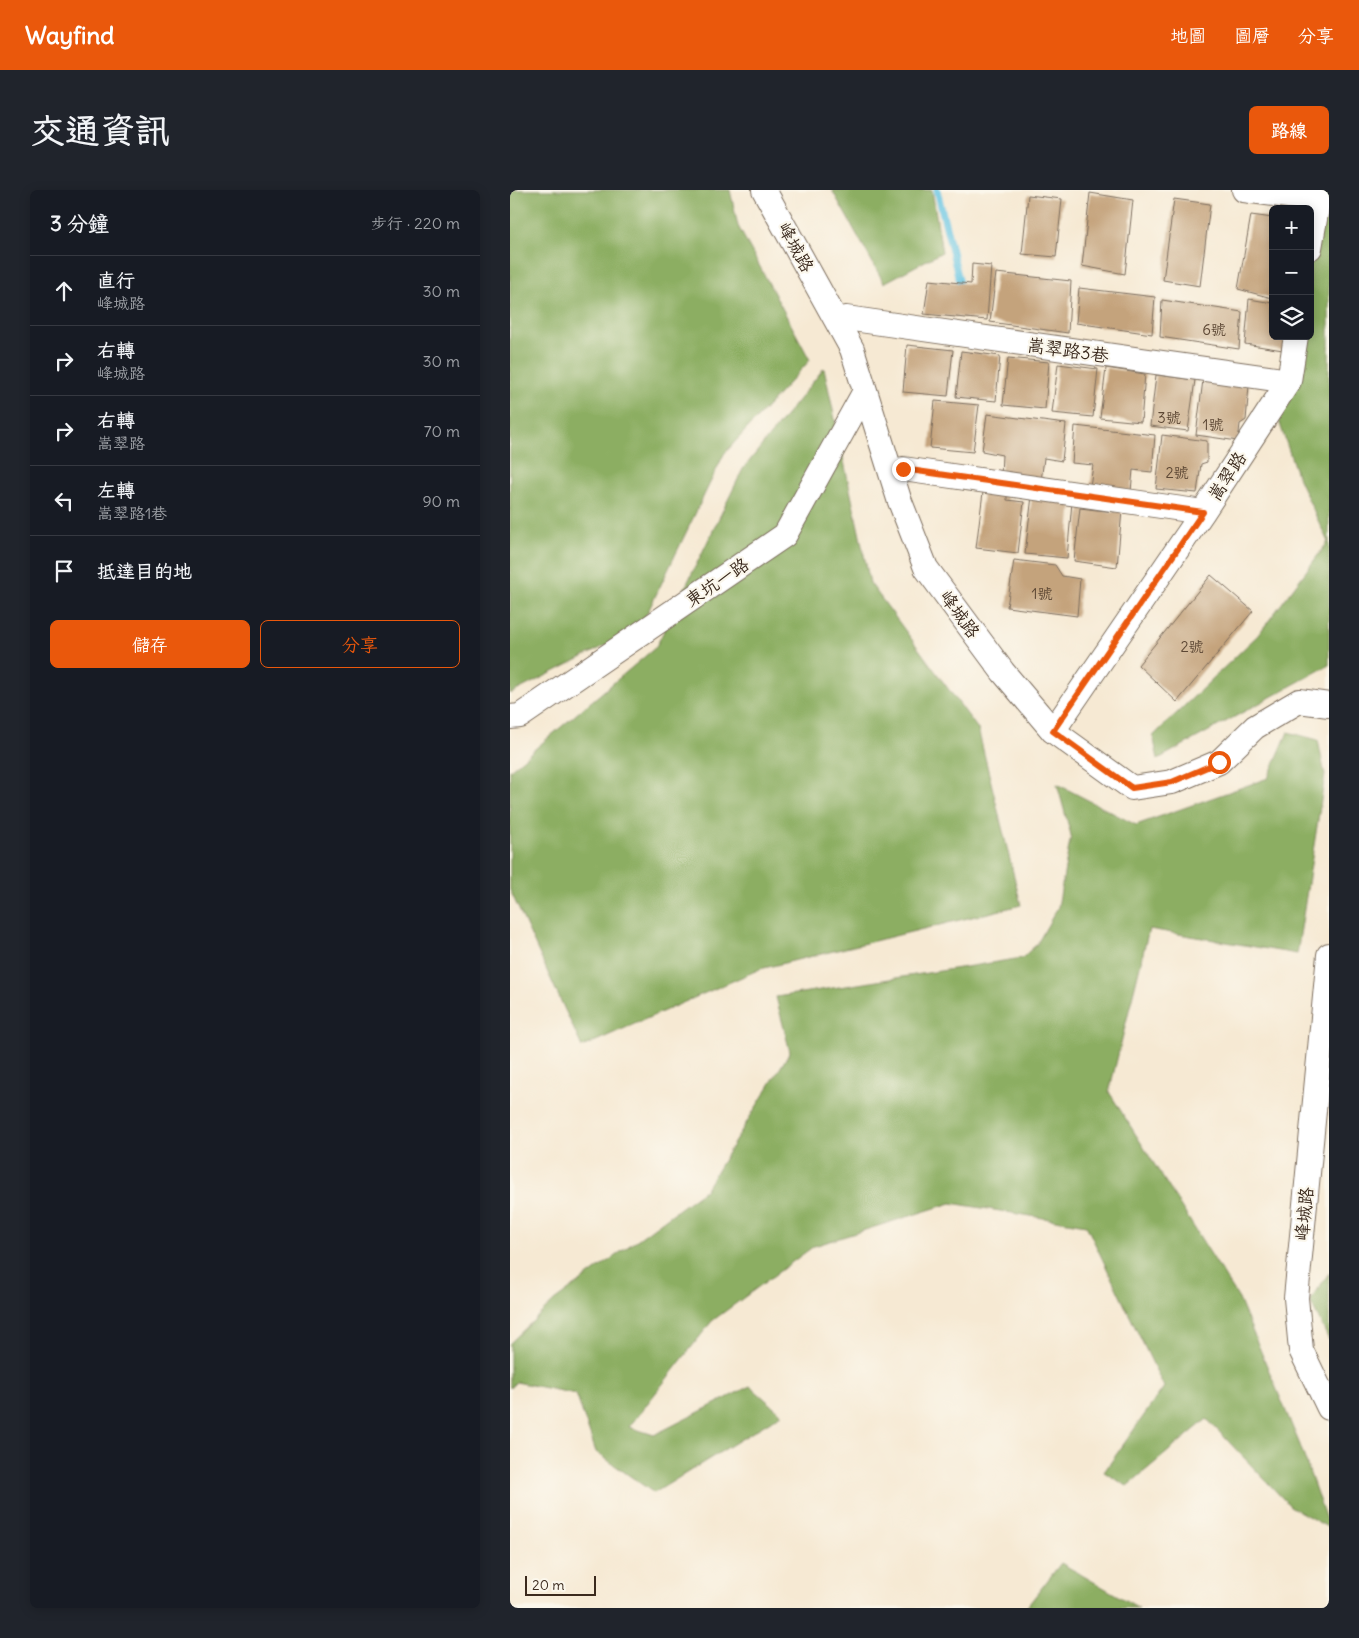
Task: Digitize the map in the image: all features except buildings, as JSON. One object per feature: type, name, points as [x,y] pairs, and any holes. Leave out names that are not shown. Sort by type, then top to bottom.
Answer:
[{"type":"street","name":"峰城路","points":[[764,190],[852,349],[899,499],[926,568],[1003,672],[1053,731],[1132,788],[1172,782],[1219,762],[1255,728],[1299,701],[1329,705]]},
{"type":"street","points":[[1244,190],[1319,195],[1314,224]]},
{"type":"street","name":"嵩翠路3巷","points":[[846,318],[1289,381]]},
{"type":"street","name":"嵩翠路","points":[[1053,731],[1203,512],[1289,381],[1295,340]]},
{"type":"street","name":"東坑一路","points":[[510,717],[520,716],[785,535],[866,391]]},
{"type":"street","points":[[903,469],[1203,512]]},
{"type":"street","name":"峰城路","points":[[1329,955],[1296,1298],[1301,1350],[1329,1408]]},
{"type":"green space","points":[[510,190],[730,190],[738,226],[810,360],[724,454],[640,628],[510,694]]},
{"type":"green space","points":[[832,190],[932,190],[942,252],[884,283]]},
{"type":"green space","points":[[1325,190],[1329,190],[1329,665],[1158,759],[1153,736],[1258,635],[1328,542],[1297,475],[1279,421],[1295,340],[1314,340],[1314,244]]},
{"type":"green space","points":[[824,368],[870,583],[978,729],[1021,905],[760,969],[582,1047],[510,890],[510,770],[656,647],[743,469]]},
{"type":"green space","points":[[1288,732],[1318,740],[1325,775],[1297,954],[1149,929],[1109,1092],[1239,1299],[1300,1445],[1329,1528],[1290,1506],[1207,1419],[1127,1486],[1104,1472],[1164,1387],[1086,1225],[951,1203],[814,1246],[712,1321],[629,1427],[654,1435],[750,1386],[782,1414],[654,1493],[596,1452],[576,1394],[516,1382],[510,1388],[510,1343],[554,1301],[705,1190],[790,1052],[776,997],[1022,958],[1037,944],[1058,907],[1071,835],[1057,784],[1136,825],[1268,778]]},
{"type":"green space","points":[[1329,1273],[1329,1340],[1310,1301]]},
{"type":"green space","points":[[1061,1563],[1139,1608],[1026,1608]]},
{"type":"waterway","points":[[937,190],[959,280]]},
{"type":"route","points":[[903,469],[1203,512],[1053,731],[1132,788],[1172,782],[1219,762]]}]
